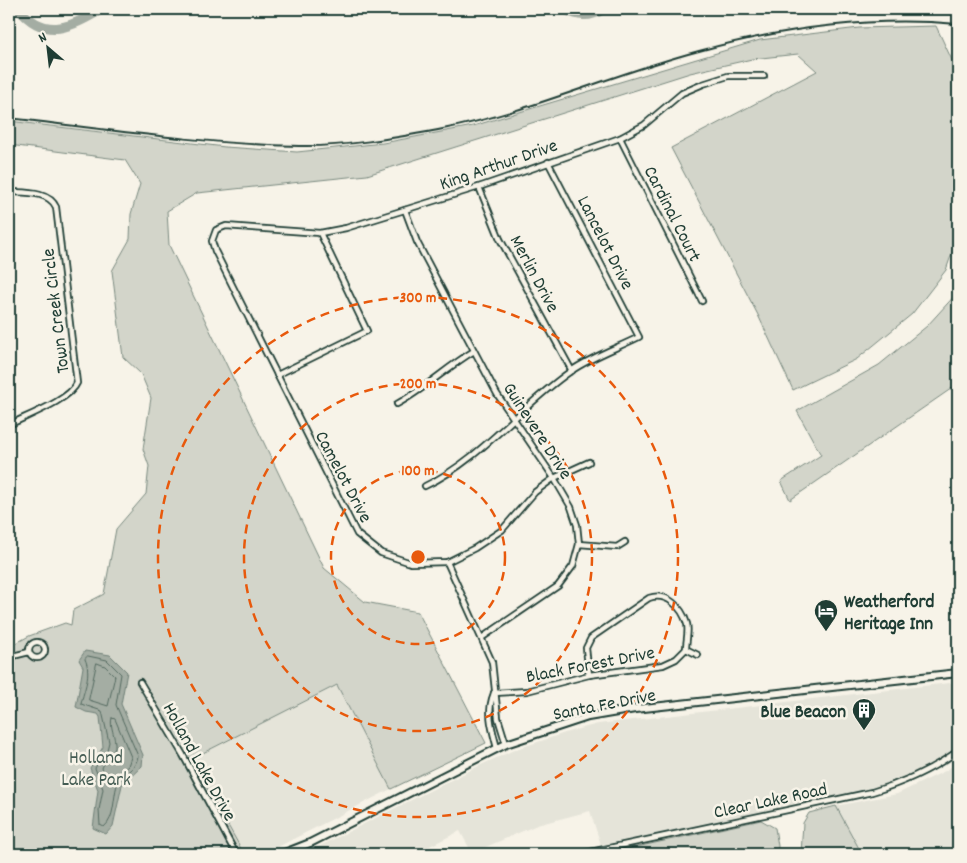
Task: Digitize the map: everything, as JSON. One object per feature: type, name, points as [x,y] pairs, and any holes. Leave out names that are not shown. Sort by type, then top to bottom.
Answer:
[{"type":"main road","name":"Santa Fe Drive","points":[[282,854],[310,843],[497,748],[588,717],[635,709],[958,673]]},
{"type":"street","name":"King Arthur Drive","points":[[226,226],[320,233],[346,228],[478,187],[620,138],[644,125],[682,93],[728,76],[764,76]]},
{"type":"street","name":"Cardinal Court","points":[[620,138],[702,301]]},
{"type":"street","name":"Lancelot Drive","points":[[548,162],[639,337],[572,370]]},
{"type":"street","name":"Merlin Drive","points":[[478,187],[500,239],[572,370]]},
{"type":"street","name":"Town Creek Circle","points":[[9,192],[45,196],[51,199],[56,207],[77,383],[73,390],[64,397],[9,425]]},
{"type":"street","name":"Guinevere Drive","points":[[405,210],[418,242],[474,352],[497,394],[554,478],[571,507],[577,525],[579,544],[573,566],[558,586],[483,637]]},
{"type":"street","name":"Camelot Drive","points":[[226,226],[216,230],[212,241],[214,251],[357,534],[381,553],[411,563],[447,562],[475,548],[502,530],[535,492],[554,478],[589,462]]},
{"type":"street","points":[[277,375],[367,331],[320,233]]},
{"type":"street","points":[[397,404],[422,390],[454,363],[474,352]]},
{"type":"street","points":[[425,486],[461,466],[514,418],[572,370]]},
{"type":"street","points":[[579,544],[617,548],[625,542]]},
{"type":"street","points":[[447,562],[483,637],[492,662],[494,693],[506,744]]},
{"type":"street","points":[[590,675],[586,648],[591,638],[649,598],[658,595],[669,599],[681,610],[688,626],[686,649],[698,654]]},
{"type":"street","name":"Black Forest Drive","points":[[494,693],[527,691],[590,675],[663,664],[676,659],[686,649]]},
{"type":"street","points":[[9,657],[29,652]]},
{"type":"street","name":"Holland Lake Drive","points":[[140,682],[183,754],[236,854]]},
{"type":"street","points":[[494,693],[490,703],[490,718],[497,748]]},
{"type":"street","name":"Clear Lake Road","points":[[581,854],[872,792],[903,783],[941,763],[958,751]]},
{"type":"shaded area","points":[[958,682],[958,749],[934,765],[911,776],[864,792],[601,845],[590,811],[537,825],[472,853],[460,831],[414,854],[304,854],[483,764],[514,750],[571,731],[598,724]]},
{"type":"shaded area","points":[[337,685],[391,789],[264,854],[244,854],[191,759]]},
{"type":"shaded area","points":[[958,762],[958,849],[954,854],[862,854],[836,806],[897,794],[945,771]]},
{"type":"green space","name":"Holland Lake Park","points":[[936,26],[958,73],[958,236],[946,270],[912,314],[857,359],[793,390],[758,315],[671,148],[817,71],[798,54],[752,59],[690,73],[367,175],[197,193],[167,211],[169,245],[324,568],[365,602],[418,612],[486,743],[391,789],[337,685],[191,759],[244,854],[9,854],[9,647],[29,636],[65,623],[71,625],[73,610],[104,594],[116,529],[146,494],[149,466],[143,449],[151,398],[141,374],[123,357],[112,271],[130,239],[131,214],[140,184],[125,160],[9,145],[9,121],[225,147],[297,152],[383,143],[473,126],[760,40],[859,28]]},
{"type":"green space","points":[[958,292],[958,384],[790,500],[781,481],[821,455],[797,411],[879,365],[927,326]]},
{"type":"green space","points":[[836,806],[862,854],[801,854],[803,823],[809,813]]},
{"type":"green space","points":[[761,820],[775,828],[778,846],[777,854],[604,854]]},
{"type":"water","points":[[85,651],[110,655],[127,672],[121,704],[143,755],[142,766],[122,785],[113,826],[106,834],[93,828],[98,790],[90,768],[103,747],[100,717],[98,714],[86,712],[76,707],[83,667],[79,660]]},
{"type":"waterway","points":[[19,9],[29,19],[49,28],[69,25],[102,9]]},
{"type":"waterway","points":[[564,9],[584,15],[593,14],[603,9]]},
{"type":"railway","points":[[9,118],[154,135],[263,145],[316,146],[351,143],[404,136],[471,123],[537,104],[666,60],[763,36],[795,30],[860,23],[925,22],[958,24]]},
{"type":"place","name":"Weatherford Heritage Inn","points":[[826,632]]},
{"type":"place","name":"Blue Beacon","points":[[864,731]]}]
